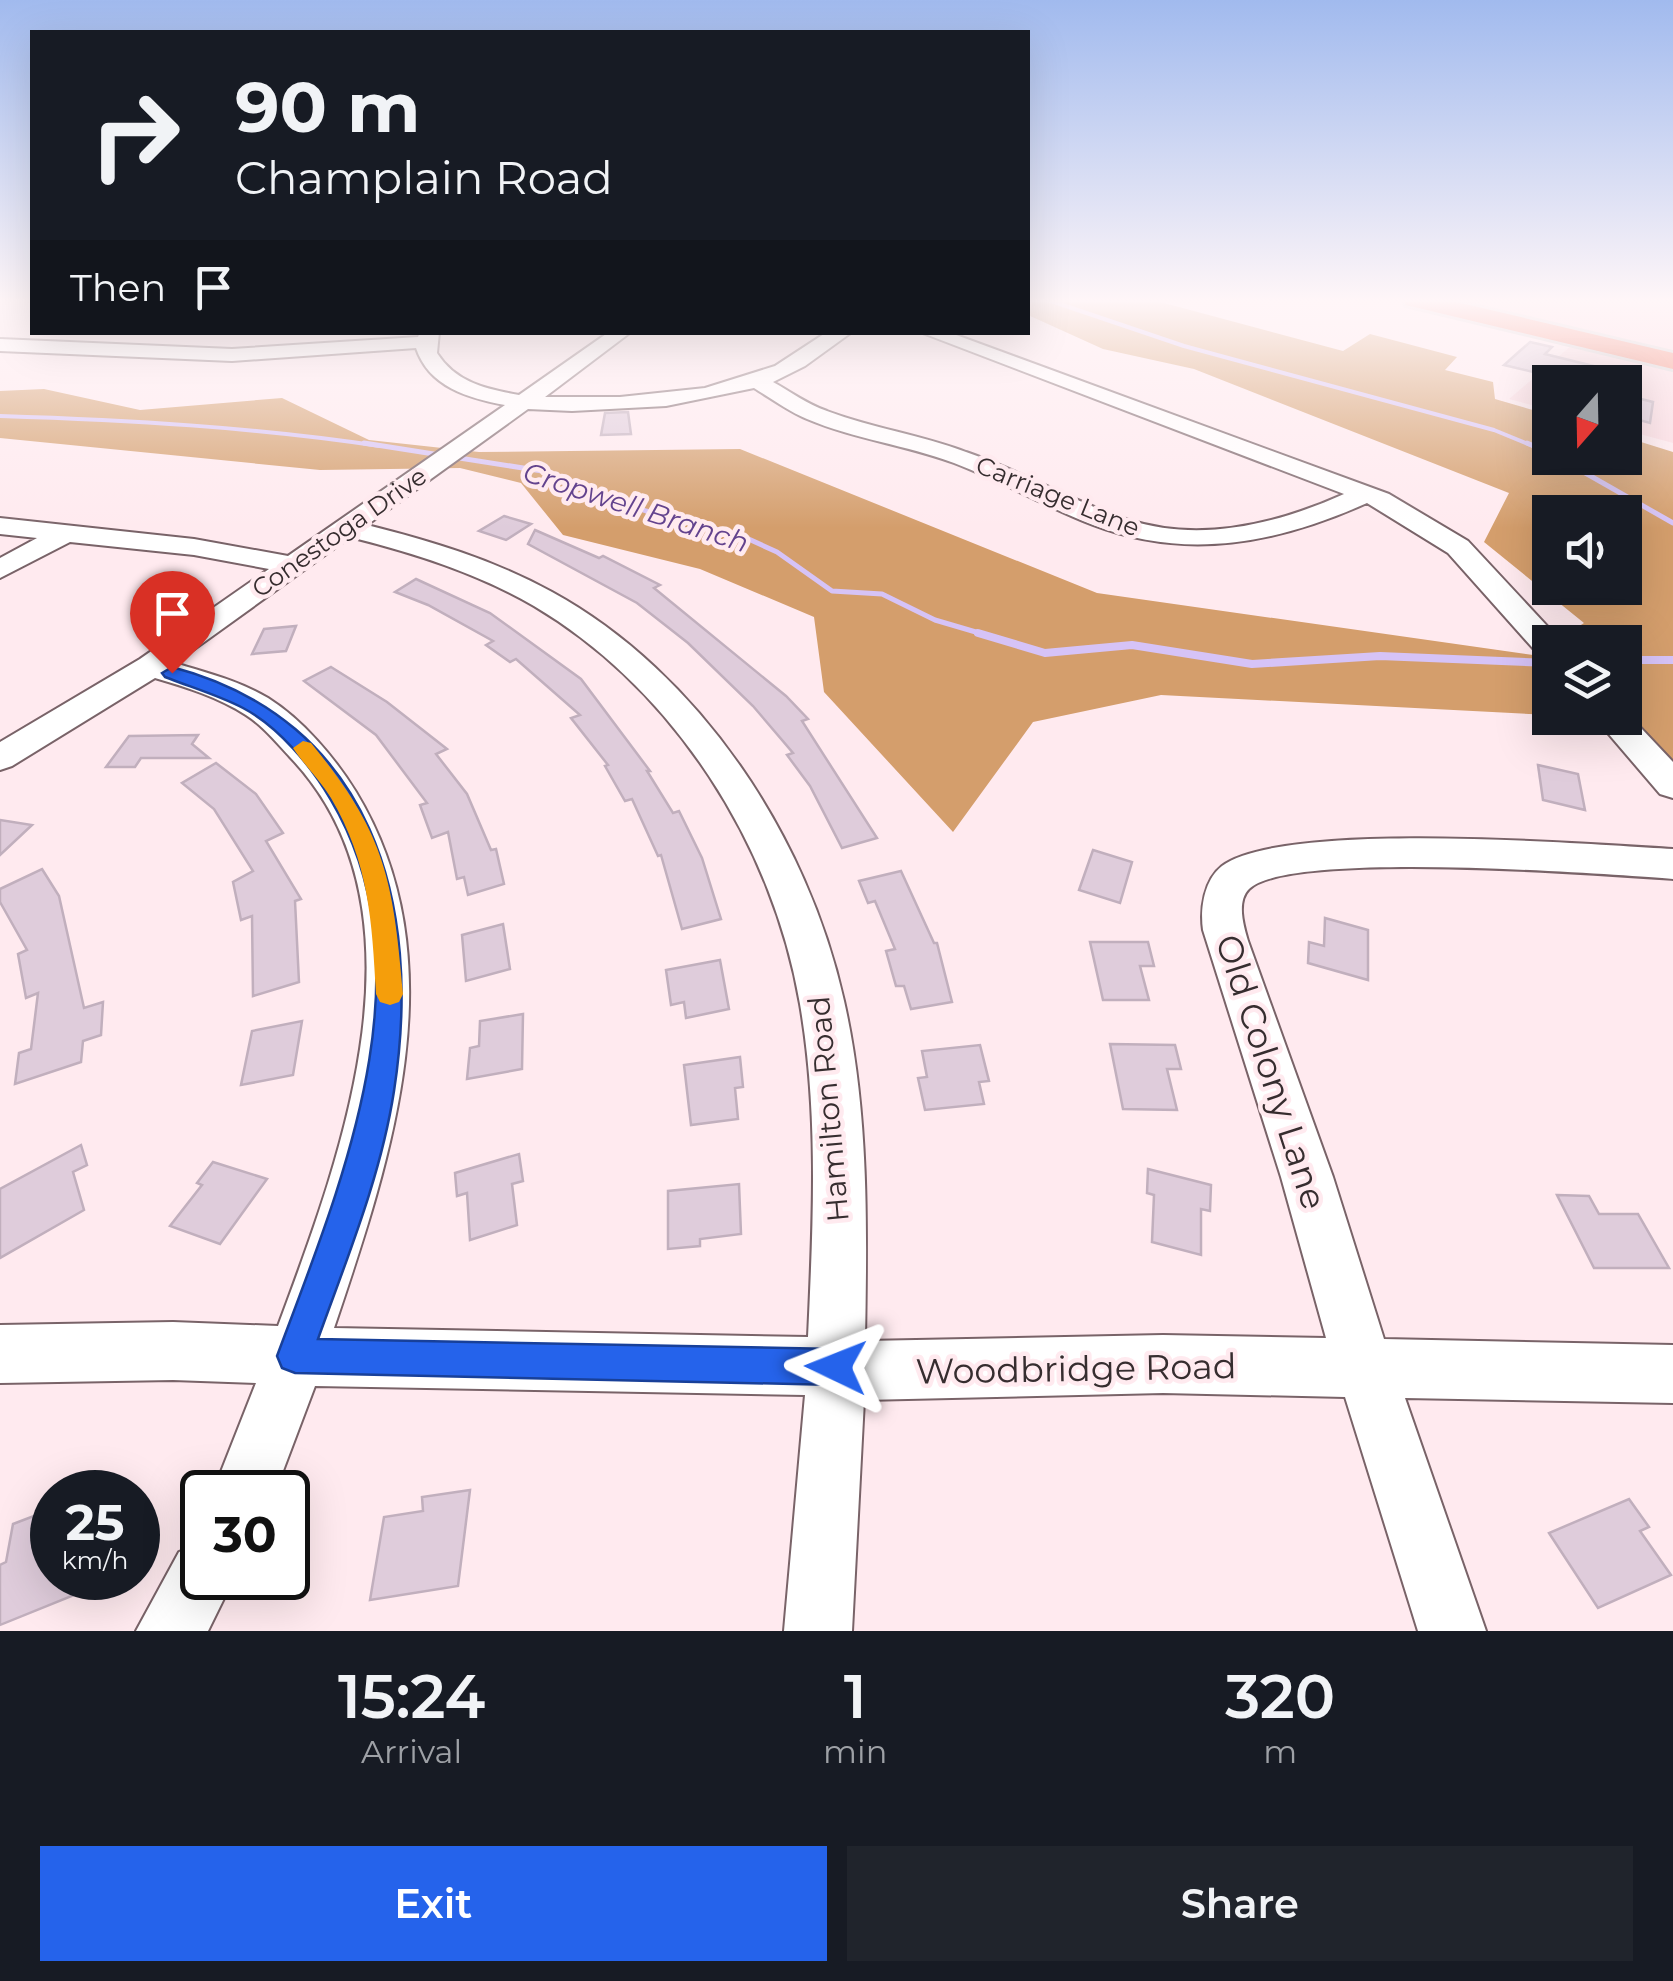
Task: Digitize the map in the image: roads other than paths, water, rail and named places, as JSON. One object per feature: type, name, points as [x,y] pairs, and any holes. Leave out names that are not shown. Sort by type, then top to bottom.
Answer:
[{"type":"street","points":[[442,376],[475,390],[586,406],[703,396],[767,376]]},
{"type":"street","name":"Conestoga Drive","points":[[0,758],[150,666],[560,376]]},
{"type":"street","points":[[1048,376],[1366,494],[1418,519],[1458,548],[1532,628]]},
{"type":"street","name":"Carriage Lane","points":[[756,381],[818,416],[926,444],[1104,520],[1146,533],[1196,538],[1264,534],[1366,494]]},
{"type":"street","points":[[0,526],[194,546],[292,566]]},
{"type":"street","name":"Hamilton Road","points":[[346,528],[463,559],[519,584],[572,614],[629,659],[667,698],[739,790],[783,875],[818,981],[826,1021],[840,1235],[836,1367],[818,1631]]},
{"type":"street","points":[[0,570],[66,532]]},
{"type":"street","points":[[150,666],[219,688],[252,704],[298,741],[326,774],[362,832],[383,908],[390,1011],[379,1094],[354,1192],[252,1470]]},
{"type":"street","points":[[1627,735],[1673,786]]},
{"type":"street","name":"Old Colony Lane","points":[[1452,1631],[1236,961],[1224,938],[1225,892],[1238,874],[1279,858],[1464,855],[1673,864]]},
{"type":"street","name":"Woodbridge Road","points":[[0,1354],[173,1351],[836,1367],[884,1372],[1163,1364],[1673,1374]]},
{"type":"street","points":[[170,1631],[188,1600]]},
{"type":"waterway","points":[[1295,376],[1494,430],[1532,446]]},
{"type":"waterway","name":"Cropwell Branch","points":[[0,416],[190,425],[380,446]]},
{"type":"waterway","name":"Cropwell Branch","points":[[364,443],[542,471],[567,484],[646,511],[742,536],[777,552],[832,591],[882,594],[935,620],[986,635]]},
{"type":"waterway","points":[[1527,443],[1532,445]]},
{"type":"waterway","points":[[1589,475],[1673,523]]},
{"type":"waterway","name":"Cropwell Branch","points":[[978,633],[1045,653],[1132,645],[1252,664],[1380,656],[1532,662]]},
{"type":"waterway","name":"Cropwell Branch","points":[[1642,660],[1673,660]]}]
